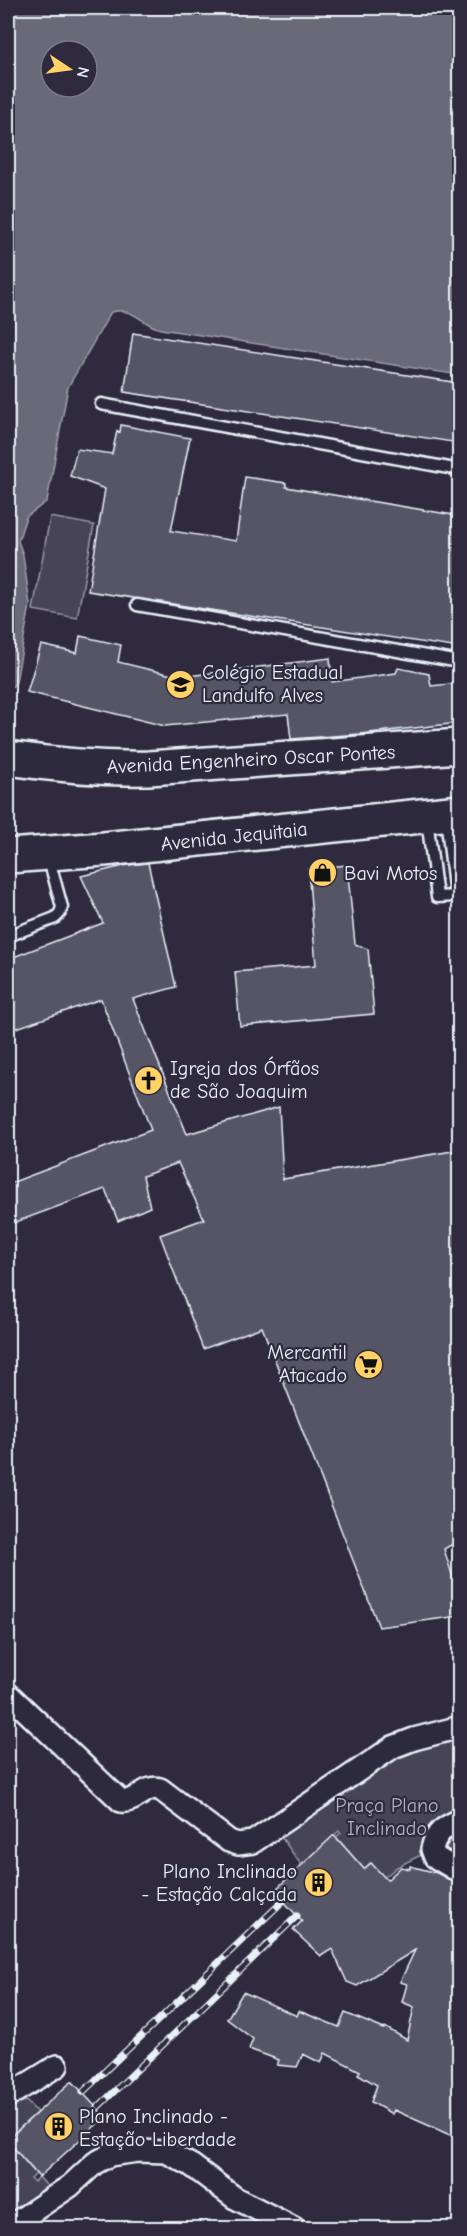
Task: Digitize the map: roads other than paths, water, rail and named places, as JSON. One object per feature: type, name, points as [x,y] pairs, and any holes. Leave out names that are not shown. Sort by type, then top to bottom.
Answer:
[{"type":"main road","name":"Avenida Engenheiro Oscar Pontes","points":[[8,758],[55,765],[112,769],[459,746]]},
{"type":"main road","name":"Avenida Jequitaia","points":[[8,856],[444,814]]},
{"type":"street","points":[[8,1694],[121,1801],[129,1801],[155,1787],[229,1841],[246,1844],[253,1842],[393,1747],[459,1726]]},
{"type":"street","points":[[459,1820],[438,1833],[432,1849],[435,1857],[459,1872]]},
{"type":"street","points":[[8,2096],[57,2066]]},
{"type":"street","points":[[8,2229],[70,2186],[95,2163],[110,2155],[138,2151],[166,2152],[191,2164],[235,2198],[294,2229]]},
{"type":"lane","points":[[101,404],[459,470]]},
{"type":"lane","points":[[137,605],[459,662]]},
{"type":"lane","points":[[444,814],[455,896],[437,897],[444,814]]},
{"type":"lane","points":[[8,936],[55,918],[60,913],[62,907],[47,854]]},
{"type":"water","points":[[8,8],[460,8],[459,375],[161,329],[132,314],[111,312],[68,387],[47,501],[26,517],[18,541],[23,555],[30,605],[16,682],[13,686],[8,687],[8,330],[13,305],[8,301]]},
{"type":"railway","points":[[83,2092],[283,1901]]},
{"type":"railway","points":[[97,2108],[297,1916]]},
{"type":"place","name":"Colégio Estadual Landulfo Alves","points":[[181,684]]},
{"type":"place","name":"Bavi Motos","points":[[323,873]]},
{"type":"place","name":"Igreja dos Órfãos de São Joaquim","points":[[149,1080]]},
{"type":"place","name":"Mercantil Atacado","points":[[368,1364]]},
{"type":"place","name":"Plano Inclinado - Estação Calçada","points":[[318,1883]]},
{"type":"place","name":"Plano Inclinado - Estação Liberdade","points":[[58,2127]]},
{"type":"park label","name":"Praça Plano Inclinado","points":[[387,1816]]}]
